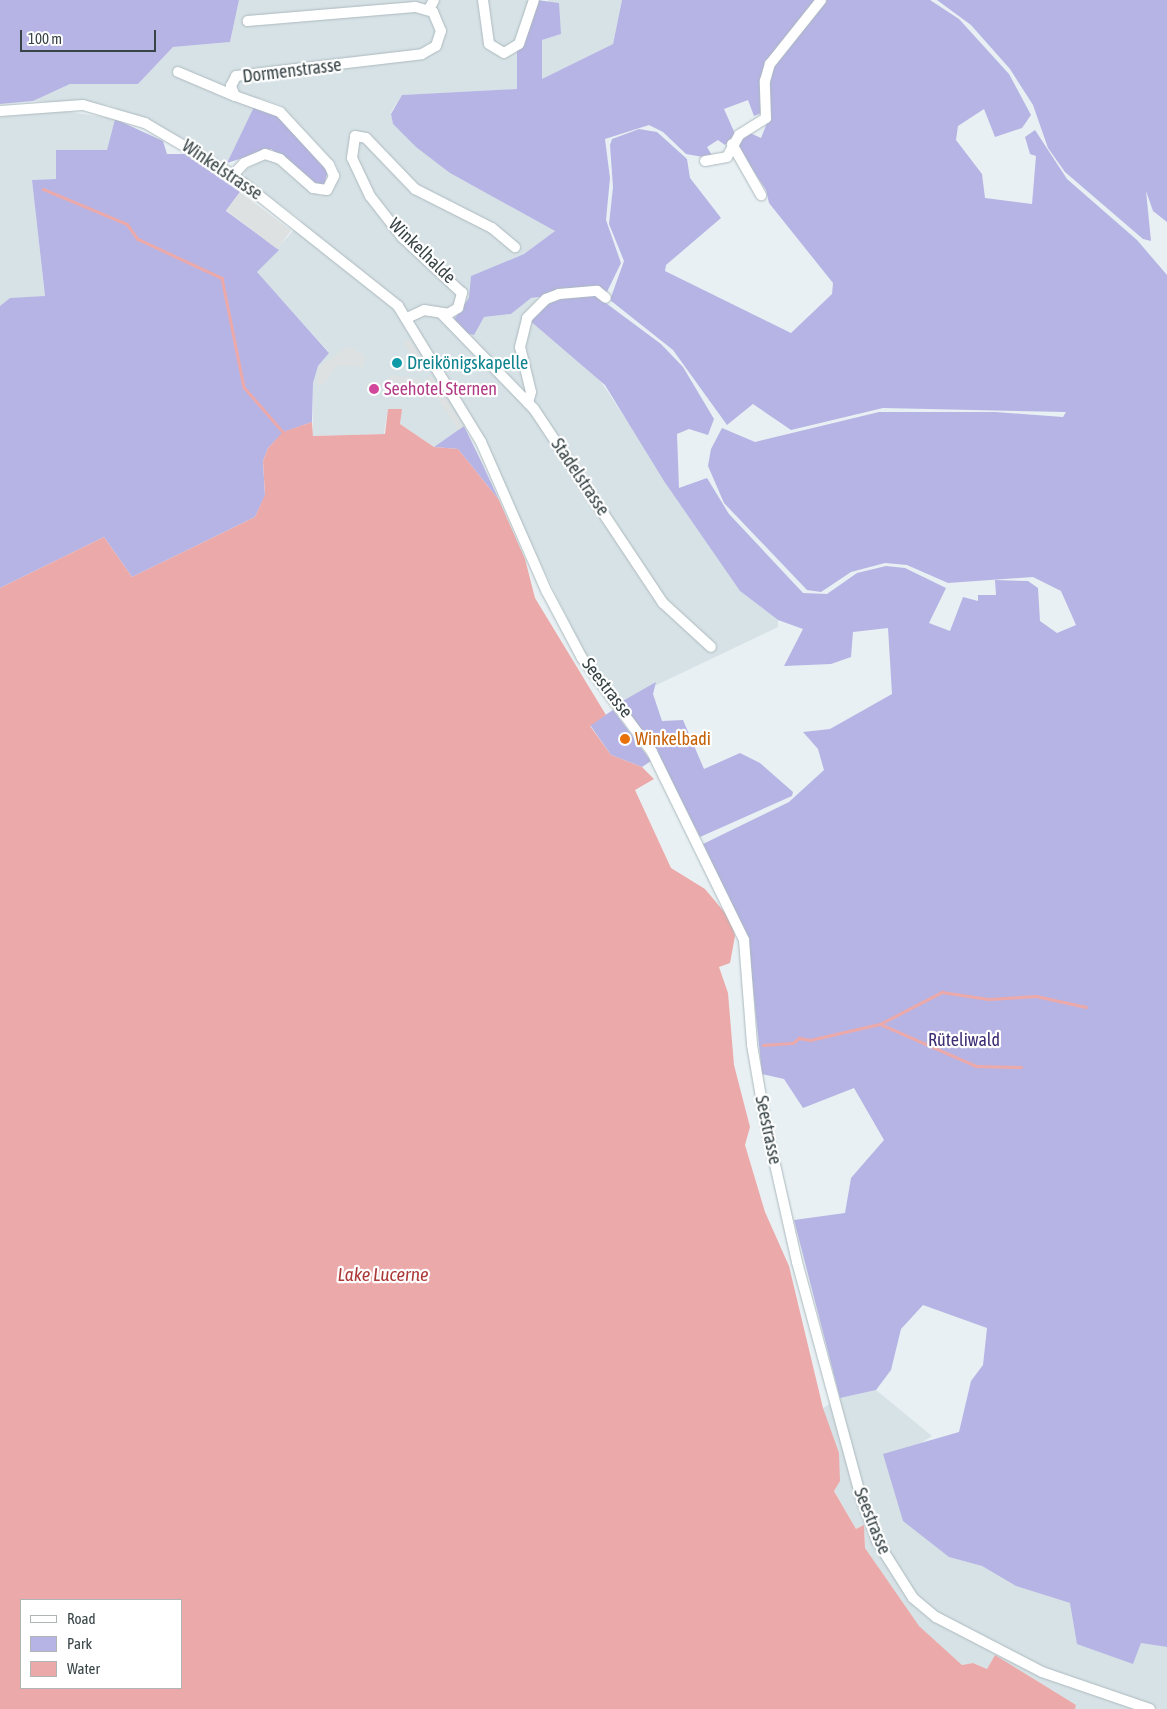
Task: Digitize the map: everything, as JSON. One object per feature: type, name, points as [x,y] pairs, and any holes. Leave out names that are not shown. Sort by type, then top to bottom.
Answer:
[{"type":"street","points":[[483,0],[489,44],[504,53],[519,44],[534,0]]},
{"type":"street","points":[[705,161],[727,157],[732,144],[766,118],[765,81],[770,64],[820,0]]},
{"type":"street","points":[[248,21],[431,4]]},
{"type":"street","name":"Dormenstrasse","points":[[233,175],[244,163],[265,154],[280,159],[313,188],[327,190],[334,176],[329,165],[280,112],[235,96],[232,81],[240,74],[264,76],[427,52],[436,46],[441,31],[431,4]]},
{"type":"street","points":[[178,72],[235,96]]},
{"type":"street","name":"Winkelstrasse","points":[[0,111],[69,105],[110,110],[150,126],[233,175],[388,294],[407,318]]},
{"type":"street","name":"Winkelhalde","points":[[407,318],[424,310],[441,313],[458,308],[462,293],[402,237],[370,196],[352,158],[355,136],[366,138],[415,188],[492,228],[515,247]]},
{"type":"street","points":[[732,144],[761,195]]},
{"type":"street","points":[[528,403],[531,392],[520,347],[527,318],[546,299],[559,294],[597,291],[606,298]]},
{"type":"street","name":"Stadelstrasse","points":[[441,313],[528,403],[663,603],[711,648]]},
{"type":"street","name":"Seestrasse","points":[[407,318],[437,372],[481,442],[547,592],[582,658],[652,752],[744,940],[752,1045],[765,1120],[797,1262],[861,1498],[877,1542],[913,1598],[932,1614],[1042,1672],[1150,1709]]},
{"type":"shaded area","points":[[239,0],[537,0],[517,51],[517,89],[402,95],[391,112],[393,124],[450,173],[555,231],[524,254],[471,276],[484,317],[511,314],[531,298],[546,299],[740,591],[778,620],[778,627],[621,702],[585,655],[472,421],[434,447],[400,424],[401,409],[388,409],[384,434],[313,436],[313,383],[318,366],[329,352],[256,272],[302,221],[246,179],[244,171],[263,159],[277,161],[320,196],[332,193],[340,176],[336,164],[281,105],[259,98],[227,163],[169,131],[108,105],[33,101],[70,84],[138,84],[173,47],[230,42]]},
{"type":"shaded area","points":[[548,0],[622,0],[613,44],[541,80],[542,40],[561,34]]},
{"type":"shaded area","points":[[64,111],[115,119],[107,150],[57,150],[56,179],[32,180],[45,297],[11,298],[0,306],[0,117]]},
{"type":"shaded area","points":[[240,192],[291,231],[277,249],[226,210]]},
{"type":"shaded area","points":[[410,339],[424,364],[418,368],[404,342]]},
{"type":"shaded area","points":[[348,346],[365,355],[364,367],[338,365],[323,385],[316,385],[319,367]]},
{"type":"shaded area","points":[[390,375],[421,379],[420,387],[389,383]]},
{"type":"shaded area","points":[[431,376],[464,426],[458,430],[425,380]]},
{"type":"shaded area","points":[[876,1390],[932,1436],[911,1449],[949,1557],[982,1566],[1016,1586],[1070,1603],[1133,1664],[1141,1642],[1167,1647],[1167,1709],[1075,1709],[1075,1705],[995,1655],[987,1669],[973,1663],[962,1665],[919,1627],[865,1548],[864,1525],[856,1529],[834,1490],[823,1408],[840,1398]]},
{"type":"green space","points":[[0,0],[239,0],[230,42],[173,47],[138,84],[70,84],[33,101],[0,104]]},
{"type":"green space","points":[[537,0],[559,3],[561,34],[542,40],[542,79],[613,44],[622,0],[817,0],[769,61],[764,112],[754,116],[748,100],[724,109],[736,136],[725,145],[718,140],[707,147],[714,159],[686,154],[663,132],[649,125],[605,139],[610,178],[606,220],[621,263],[605,296],[598,291],[531,298],[511,314],[484,317],[474,335],[462,332],[453,321],[469,298],[471,276],[524,254],[555,231],[450,173],[416,147],[393,124],[391,114],[402,95],[517,89],[517,51]]},
{"type":"green space","name":"Rüteliwald","points":[[823,0],[930,0],[959,19],[1009,74],[1031,115],[1022,128],[995,137],[984,109],[958,126],[956,140],[982,174],[985,198],[1032,204],[1036,156],[1030,154],[1025,137],[1035,130],[1067,179],[1137,240],[1167,275],[1167,1647],[1141,1643],[1133,1664],[1077,1644],[1070,1603],[1016,1586],[982,1566],[949,1557],[903,1521],[883,1454],[959,1432],[971,1381],[983,1365],[987,1328],[923,1305],[901,1329],[891,1370],[876,1390],[840,1398],[794,1220],[845,1213],[851,1178],[884,1140],[854,1088],[803,1108],[784,1079],[762,1074],[748,939],[703,844],[789,802],[824,770],[818,749],[803,732],[830,729],[892,694],[888,628],[853,632],[851,657],[831,664],[784,666],[803,629],[778,620],[740,591],[664,481],[605,385],[528,319],[549,300],[591,292],[661,344],[683,367],[714,419],[708,435],[689,429],[677,434],[679,488],[707,478],[729,514],[803,593],[827,594],[857,573],[886,566],[905,568],[946,588],[929,623],[950,631],[963,597],[978,601],[978,595],[996,595],[995,580],[1028,581],[1038,588],[1040,621],[1057,633],[1076,625],[1061,591],[1033,577],[948,583],[907,565],[885,563],[851,572],[821,592],[807,590],[724,503],[708,466],[711,449],[722,428],[755,442],[879,412],[995,412],[1063,417],[1066,412],[883,408],[791,430],[753,404],[727,425],[673,350],[610,300],[624,261],[609,224],[613,187],[610,145],[612,139],[639,129],[657,132],[687,159],[690,178],[721,218],[666,265],[665,271],[791,333],[832,294],[833,283],[769,203],[766,190],[738,148],[739,140],[750,133],[761,138],[769,118],[768,75]]},
{"type":"green space","points":[[937,0],[1167,0],[1167,222],[1153,211],[1146,191],[1151,241],[1143,239],[1065,172],[1048,148],[1033,105],[1010,69],[971,25]]},
{"type":"green space","points":[[254,107],[277,116],[313,154],[328,171],[324,185],[316,185],[271,149],[227,163]]},
{"type":"green space","points":[[115,119],[163,141],[167,154],[185,154],[240,192],[226,211],[279,250],[257,272],[329,353],[318,366],[313,383],[312,422],[284,432],[268,448],[263,461],[265,496],[255,517],[132,577],[104,537],[0,588],[0,306],[10,298],[45,296],[32,180],[56,179],[56,150],[107,150]]},
{"type":"green space","points":[[464,426],[499,500],[458,449],[434,447]]},
{"type":"green space","points":[[656,682],[653,694],[662,721],[683,720],[704,769],[740,753],[760,763],[793,792],[792,796],[700,837],[655,749],[621,702]]},
{"type":"green space","points":[[613,710],[651,761],[642,767],[611,755],[590,725]]},
{"type":"water","name":"Lake Lucerne","points":[[388,409],[402,409],[400,424],[434,447],[458,449],[499,500],[525,559],[535,598],[606,715],[590,726],[611,755],[642,767],[654,779],[635,790],[671,868],[705,889],[731,920],[735,936],[730,963],[719,967],[728,993],[734,1065],[750,1127],[745,1145],[765,1212],[789,1266],[823,1408],[839,1453],[840,1481],[834,1491],[856,1529],[864,1525],[865,1548],[919,1626],[962,1665],[973,1663],[987,1669],[995,1655],[1076,1705],[1075,1709],[0,1709],[0,588],[104,537],[132,577],[255,517],[265,495],[263,461],[268,448],[283,432],[312,422],[313,436],[385,434]]},
{"type":"waterway","points":[[43,189],[127,224],[138,239],[222,278],[244,387],[283,432]]},
{"type":"waterway","points":[[763,1045],[793,1043],[799,1038],[810,1040],[880,1024],[942,992],[989,999],[1036,996],[1086,1007]]},
{"type":"waterway","points":[[880,1024],[976,1066],[1021,1067]]},
{"type":"place","name":"Dreikönigskapelle","points":[[397,363]]},
{"type":"place","name":"Seehotel Sternen","points":[[374,389]]},
{"type":"place","name":"Winkelbadi","points":[[625,739]]}]
